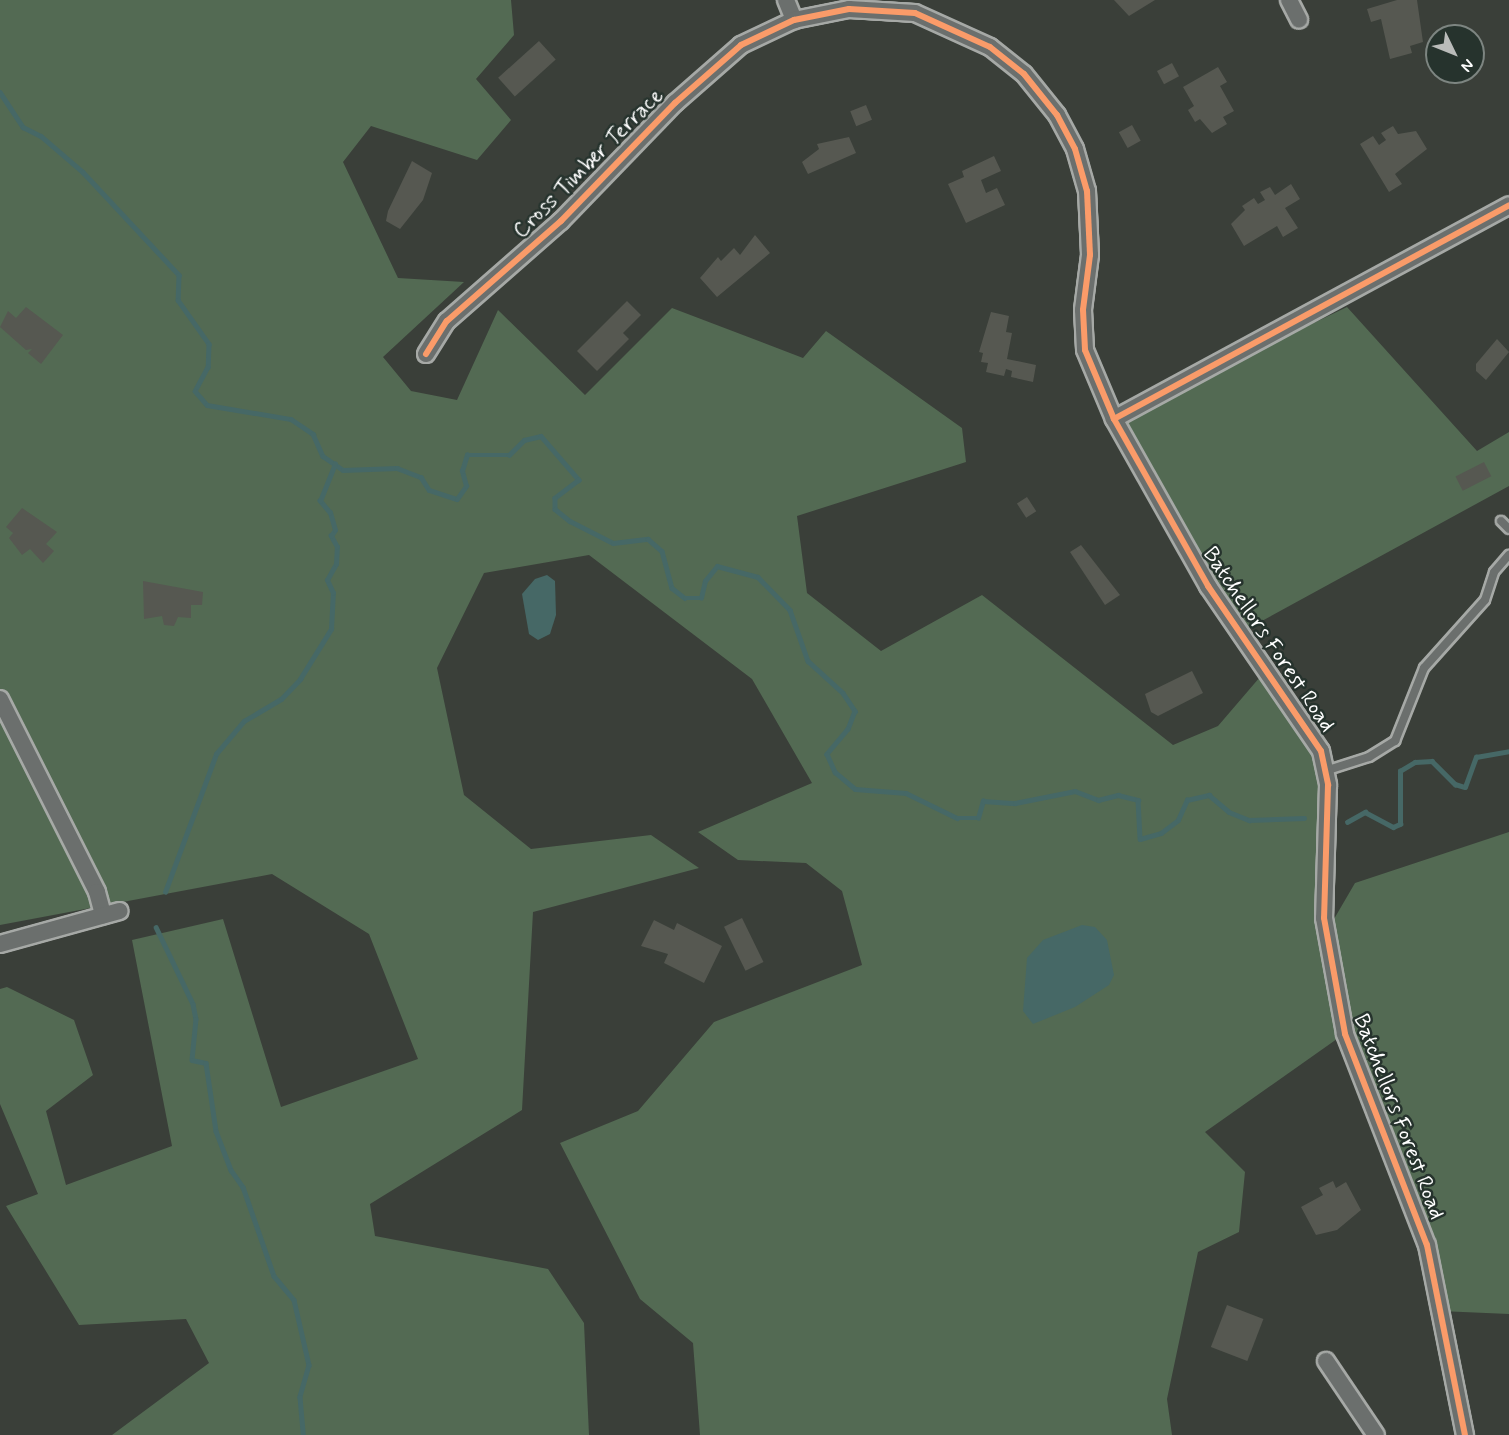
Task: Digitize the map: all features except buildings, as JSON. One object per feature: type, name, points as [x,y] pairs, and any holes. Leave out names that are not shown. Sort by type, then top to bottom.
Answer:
[{"type":"street","points":[[786,0],[794,20]]},
{"type":"street","points":[[1288,0],[1299,20]]},
{"type":"street","name":"Cross Timber Terrace","points":[[426,354],[447,321],[561,222],[675,103],[741,45],[794,20],[874,8],[915,13],[950,25],[990,47],[1024,74],[1057,115],[1075,149],[1087,191],[1090,255],[1083,310],[1085,350],[1114,419]]},
{"type":"street","points":[[1114,419],[1509,205]]},
{"type":"street","name":"Batchellors Forest Road","points":[[1114,419],[1208,586],[1310,730],[1325,771],[1329,832],[1324,918],[1344,1034],[1427,1245],[1465,1435]]},
{"type":"street","points":[[0,699],[97,892],[103,915]]},
{"type":"street","points":[[0,944],[120,911]]},
{"type":"street","points":[[1326,1360],[1376,1435]]},
{"type":"lane","points":[[1501,521],[1509,529]]},
{"type":"lane","points":[[1325,771],[1369,757],[1395,741],[1424,668],[1485,600],[1494,572],[1509,555]]},
{"type":"green space","points":[[0,0],[511,0],[514,35],[476,79],[511,120],[477,160],[371,126],[343,162],[398,278],[464,282],[383,357],[411,391],[457,400],[498,310],[585,395],[672,308],[803,358],[826,331],[962,428],[966,462],[797,516],[807,593],[881,651],[982,595],[1173,745],[1218,726],[1266,670],[1321,751],[1327,931],[1355,883],[1509,832],[1509,1314],[1440,1311],[1427,1245],[1344,1034],[1205,1132],[1245,1172],[1239,1232],[1198,1252],[1167,1399],[1172,1435],[700,1435],[693,1343],[640,1299],[560,1143],[638,1111],[714,1022],[862,965],[842,891],[806,863],[738,860],[698,832],[812,783],[752,679],[589,555],[484,573],[437,668],[464,795],[531,849],[651,835],[699,868],[533,912],[522,1110],[370,1204],[375,1236],[548,1269],[584,1323],[589,1435],[112,1435],[209,1363],[186,1319],[79,1325],[6,1206],[38,1194],[0,1104],[0,989],[7,987],[74,1020],[93,1075],[46,1111],[66,1185],[172,1146],[132,940],[223,919],[281,1107],[418,1059],[369,934],[272,874],[0,925]]},
{"type":"green space","points":[[1347,307],[1477,451],[1509,432],[1509,486],[1238,634],[1114,419]]},
{"type":"water","points":[[547,575],[555,581],[556,615],[550,634],[538,640],[529,634],[522,594],[535,579]]},
{"type":"water","points":[[1082,925],[1095,927],[1107,940],[1114,975],[1109,985],[1075,1007],[1033,1024],[1023,1011],[1027,958],[1043,940]]},
{"type":"waterway","points":[[0,92],[23,127],[41,136],[83,172],[179,275],[178,300],[209,344],[208,367],[195,391],[207,405],[291,419],[313,434],[323,456],[343,470],[397,468],[421,477],[429,490],[457,499],[466,486],[462,471],[467,455],[509,455],[524,440],[541,436],[579,480],[555,498],[555,509],[570,521],[613,543],[648,539],[662,551],[672,588],[685,598],[701,598],[705,581],[717,566],[758,577],[790,610],[808,661],[843,693],[855,711],[848,729],[827,754],[835,772],[855,789],[906,793],[957,818],[978,818],[983,801],[1015,803],[1075,791],[1098,800],[1118,795],[1138,800],[1140,839],[1161,833],[1178,820],[1187,800],[1209,795],[1229,812],[1249,820],[1304,818]]},
{"type":"waterway","points":[[165,892],[216,754],[244,721],[281,699],[300,679],[331,629],[333,593],[327,580],[336,564],[337,547],[331,536],[335,530],[330,513],[320,501],[335,464]]},
{"type":"waterway","points":[[1347,822],[1365,812],[1393,827],[1400,824],[1400,771],[1415,762],[1432,761],[1455,784],[1465,787],[1476,757],[1509,751]]},
{"type":"waterway","points":[[156,927],[193,1004],[196,1019],[192,1060],[206,1063],[216,1131],[231,1170],[243,1187],[274,1276],[294,1300],[309,1365],[300,1397],[303,1435]]},
{"type":"cycle path","points":[[426,354],[447,321],[561,221],[675,103],[741,45],[794,20],[849,9],[915,13],[990,47],[1024,74],[1057,115],[1075,149],[1087,191],[1090,255],[1083,310],[1085,350],[1114,419],[1208,586],[1321,751],[1328,785],[1324,918],[1345,1034],[1427,1245],[1465,1435]]},
{"type":"cycle path","points":[[1114,419],[1509,205]]}]
